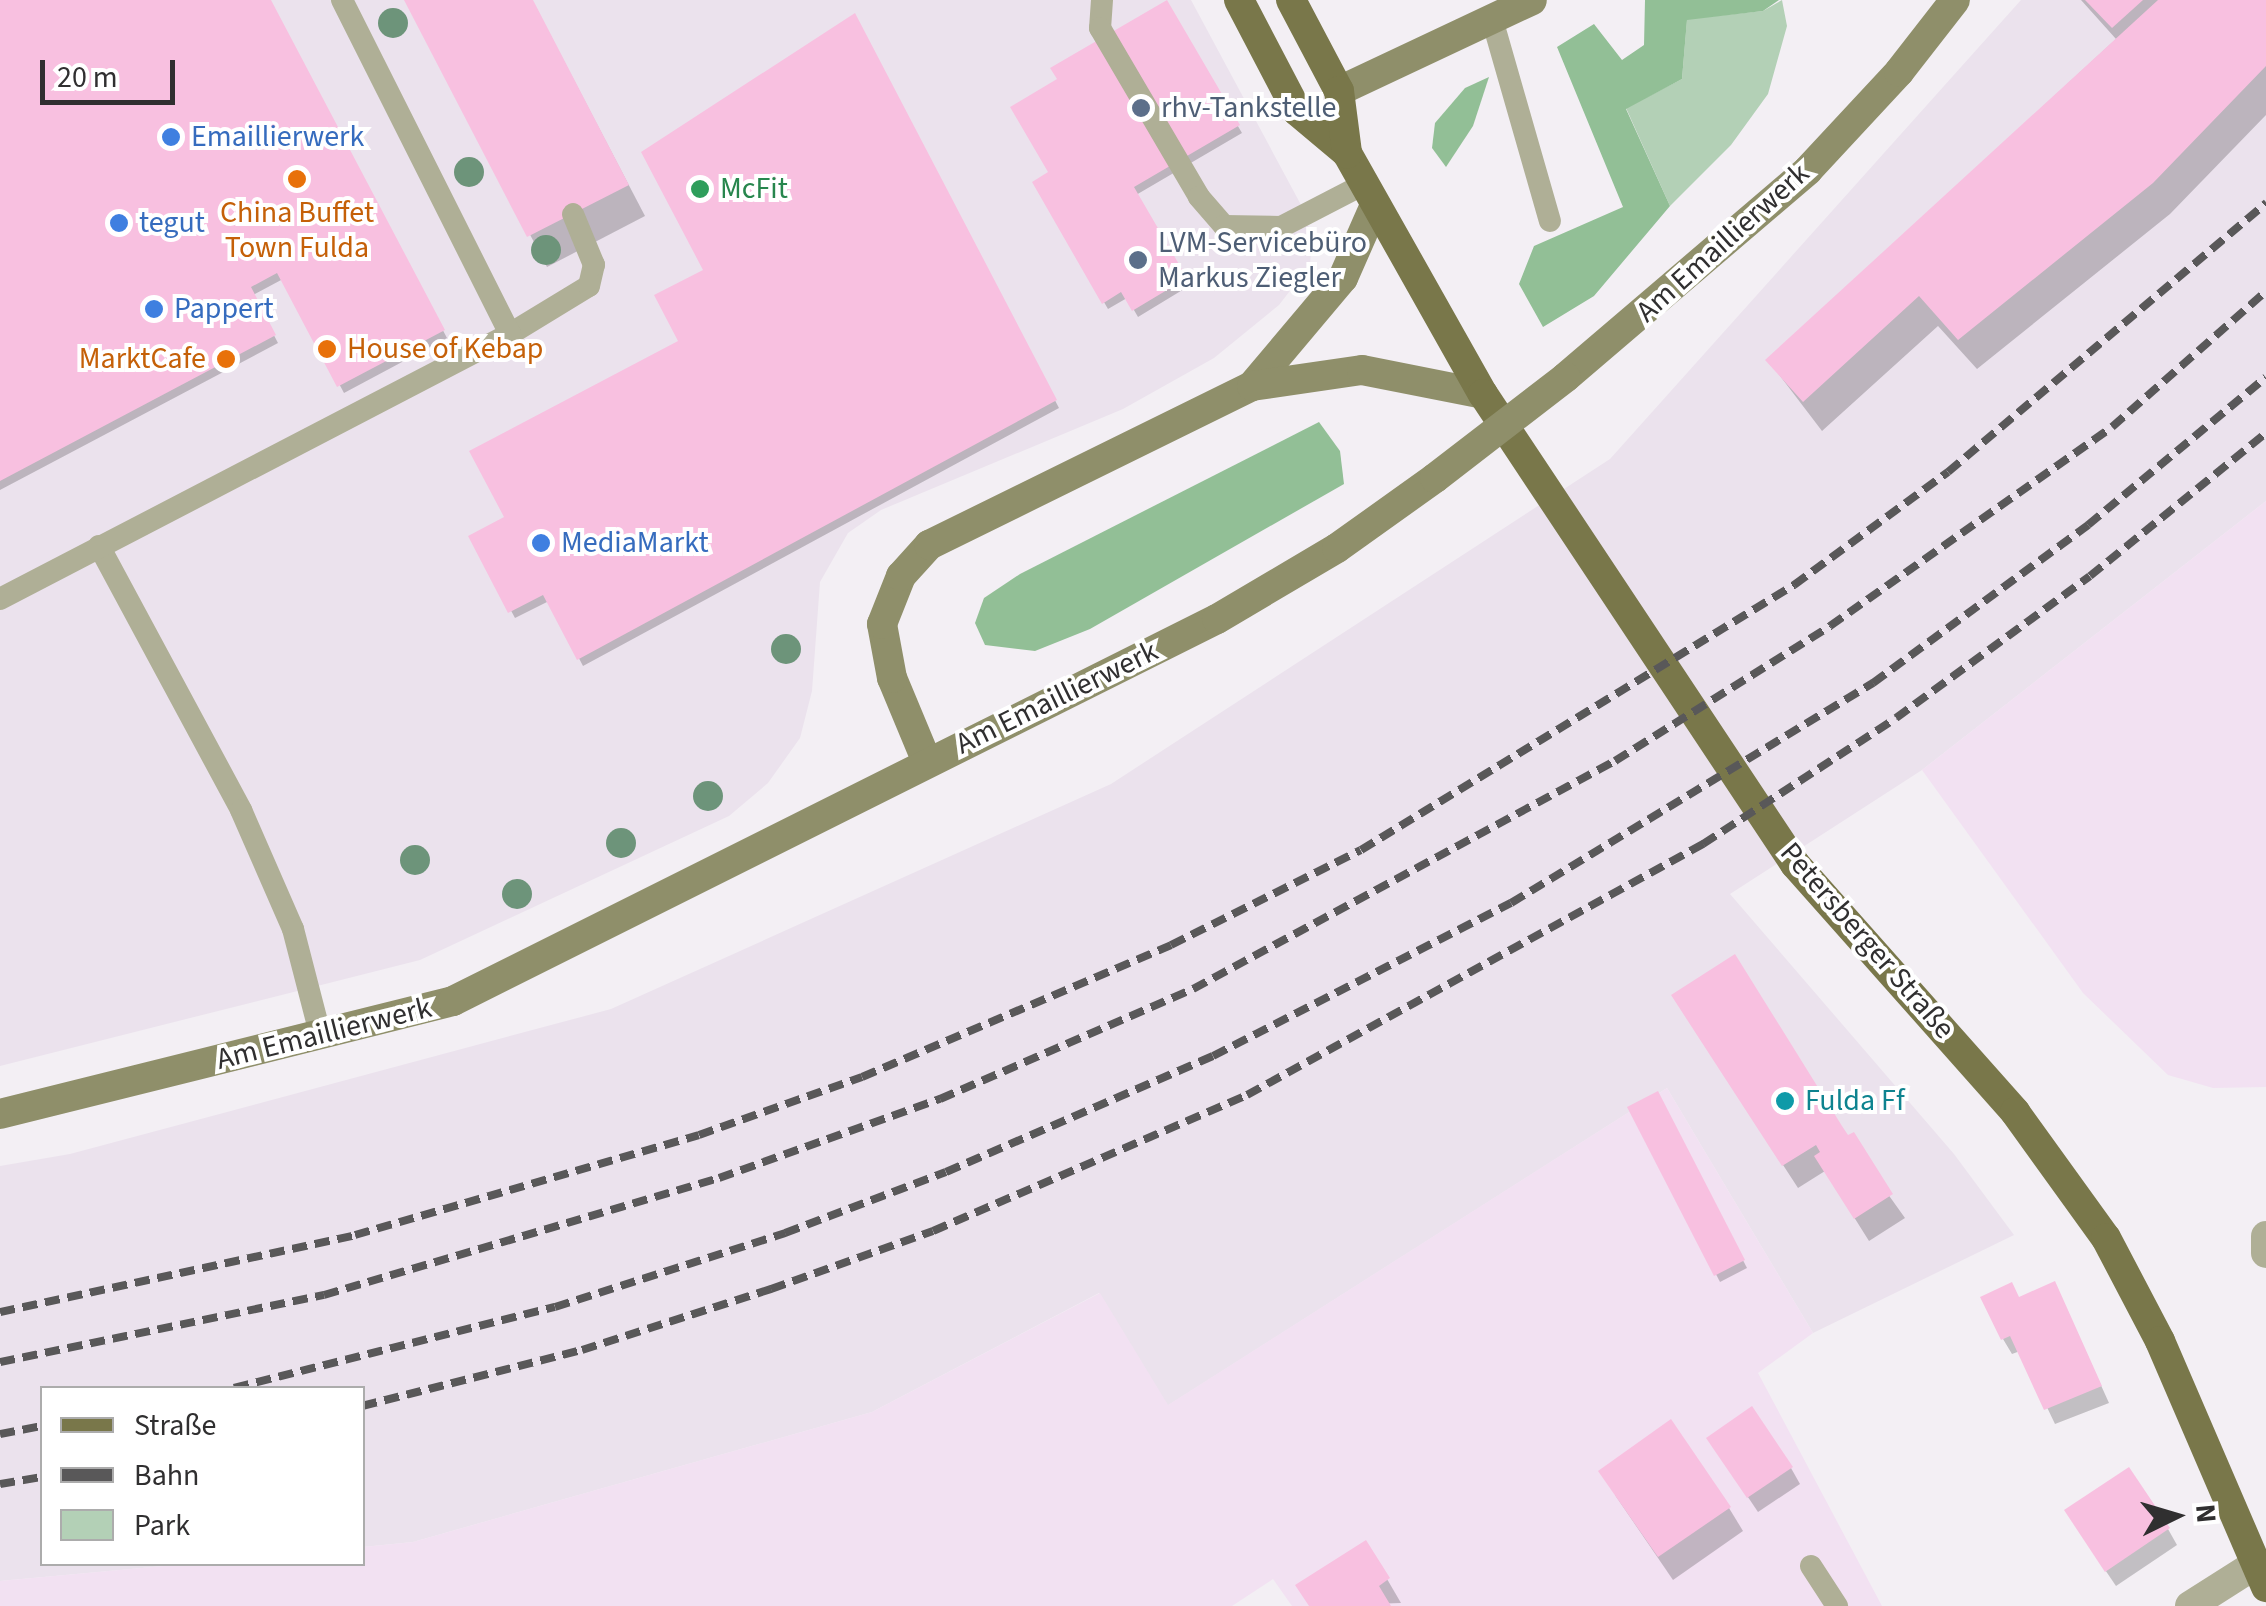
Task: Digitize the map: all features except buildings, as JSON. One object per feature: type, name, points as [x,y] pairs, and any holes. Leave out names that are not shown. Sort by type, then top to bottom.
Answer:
[{"type":"main road","name":"Petersberger Straße","points":[[1238,0],[1297,111],[1347,153]]},
{"type":"main road","name":"Petersberger Straße","points":[[1292,0],[1339,92],[1347,153],[1482,394],[1795,864],[2015,1112],[2095,1222],[2134,1286],[2261,1576]]},
{"type":"main road","points":[[1339,92],[1532,0]]},
{"type":"main road","name":"Am Emaillierwerk","points":[[0,1114],[453,1001],[554,956],[928,762],[1217,620],[1336,548],[1566,377],[1808,170],[1900,72],[1953,1]]},
{"type":"main road","points":[[1252,386],[1343,278],[1369,195]]},
{"type":"main road","points":[[928,762],[892,678],[882,624],[892,590],[911,562],[959,528],[1138,448],[1252,386],[1362,370],[1482,394]]},
{"type":"street","points":[[2266,1236],[2266,1253]]},
{"type":"street","points":[[2190,1606],[2261,1576]]},
{"type":"lane","points":[[342,0],[510,334]]},
{"type":"lane","points":[[1102,0],[1100,28],[1200,197],[1224,226],[1282,227],[1369,195]]},
{"type":"lane","points":[[1492,19],[1550,221]]},
{"type":"lane","points":[[0,599],[510,334],[589,286],[594,265],[573,214]]},
{"type":"lane","points":[[99,546],[241,810],[294,929],[321,1037]]},
{"type":"lane","points":[[1811,1566],[1837,1606]]},
{"type":"shaded area","points":[[0,0],[1191,0],[1300,203],[1312,236],[1310,265],[1279,305],[1214,358],[1123,409],[881,510],[848,533],[820,582],[812,691],[800,738],[768,783],[729,816],[420,960],[0,1066]]},
{"type":"shaded area","points":[[2021,0],[2266,0],[2266,501],[1922,770],[1730,894],[1954,1154],[2014,1235],[1813,1333],[1667,1088],[1167,1406],[1099,1293],[872,1412],[413,1542],[365,1547],[365,1386],[40,1386],[40,1566],[163,1566],[0,1581],[0,1166],[70,1154],[611,1009],[1111,784],[1610,459]]},
{"type":"shaded area","points":[[2266,501],[2266,1087],[2213,1088],[2168,1075],[2083,993],[1922,770]]},
{"type":"shaded area","points":[[1667,1088],[1813,1333],[1758,1373],[1882,1606],[1292,1606],[1273,1579],[1232,1606],[0,1606],[0,1581],[163,1566],[365,1566],[365,1547],[413,1542],[872,1412],[1100,1293],[1168,1405]]},
{"type":"green space","points":[[1645,0],[1779,0],[1763,11],[1687,20],[1682,79],[1626,109],[1670,206],[1594,296],[1543,327],[1519,284],[1534,246],[1623,207],[1557,47],[1594,24],[1622,60],[1644,45]]},
{"type":"green space","points":[[1782,0],[1787,26],[1768,94],[1731,145],[1670,206],[1626,108],[1682,79],[1687,19],[1763,11]]},
{"type":"green space","points":[[1489,77],[1473,126],[1446,167],[1432,148],[1435,123],[1465,88]]},
{"type":"green space","points":[[1319,422],[1340,451],[1344,484],[1090,629],[1035,651],[985,645],[975,623],[984,598],[1020,574]]},
{"type":"railway","points":[[0,1312],[355,1235],[699,1135],[862,1077],[1171,945],[1361,850],[1794,585],[1948,472],[2266,203]]},
{"type":"railway","points":[[0,1362],[324,1295],[719,1178],[940,1099],[1193,989],[1615,761],[1830,626],[2112,427],[2266,291]]},
{"type":"railway","points":[[242,1386],[555,1307],[785,1233],[946,1172],[1213,1056],[1511,903],[1873,683],[2088,525],[2266,377]]},
{"type":"railway","points":[[365,1405],[582,1350],[771,1289],[933,1231],[1247,1095],[1703,844],[1896,718],[2090,576],[2266,433]]},
{"type":"railway","points":[[0,1434],[40,1426]]},
{"type":"railway","points":[[0,1484],[40,1477]]},
{"type":"place","name":"rhv-Tankstelle","points":[[1141,108]]},
{"type":"place","name":"Emaillierwerk","points":[[171,137]]},
{"type":"place","name":"China Buffet Town Fulda","points":[[297,179]]},
{"type":"place","name":"McFit","points":[[700,189]]},
{"type":"place","name":"tegut","points":[[119,223]]},
{"type":"place","name":"LVM-Servicebüro Markus Ziegler","points":[[1138,260]]},
{"type":"place","name":"Pappert","points":[[154,309]]},
{"type":"place","name":"House of Kebap","points":[[327,349]]},
{"type":"place","name":"MarktCafe","points":[[226,359]]},
{"type":"place","name":"MediaMarkt","points":[[541,543]]},
{"type":"place","name":"Fulda Ff","points":[[1785,1101]]}]
